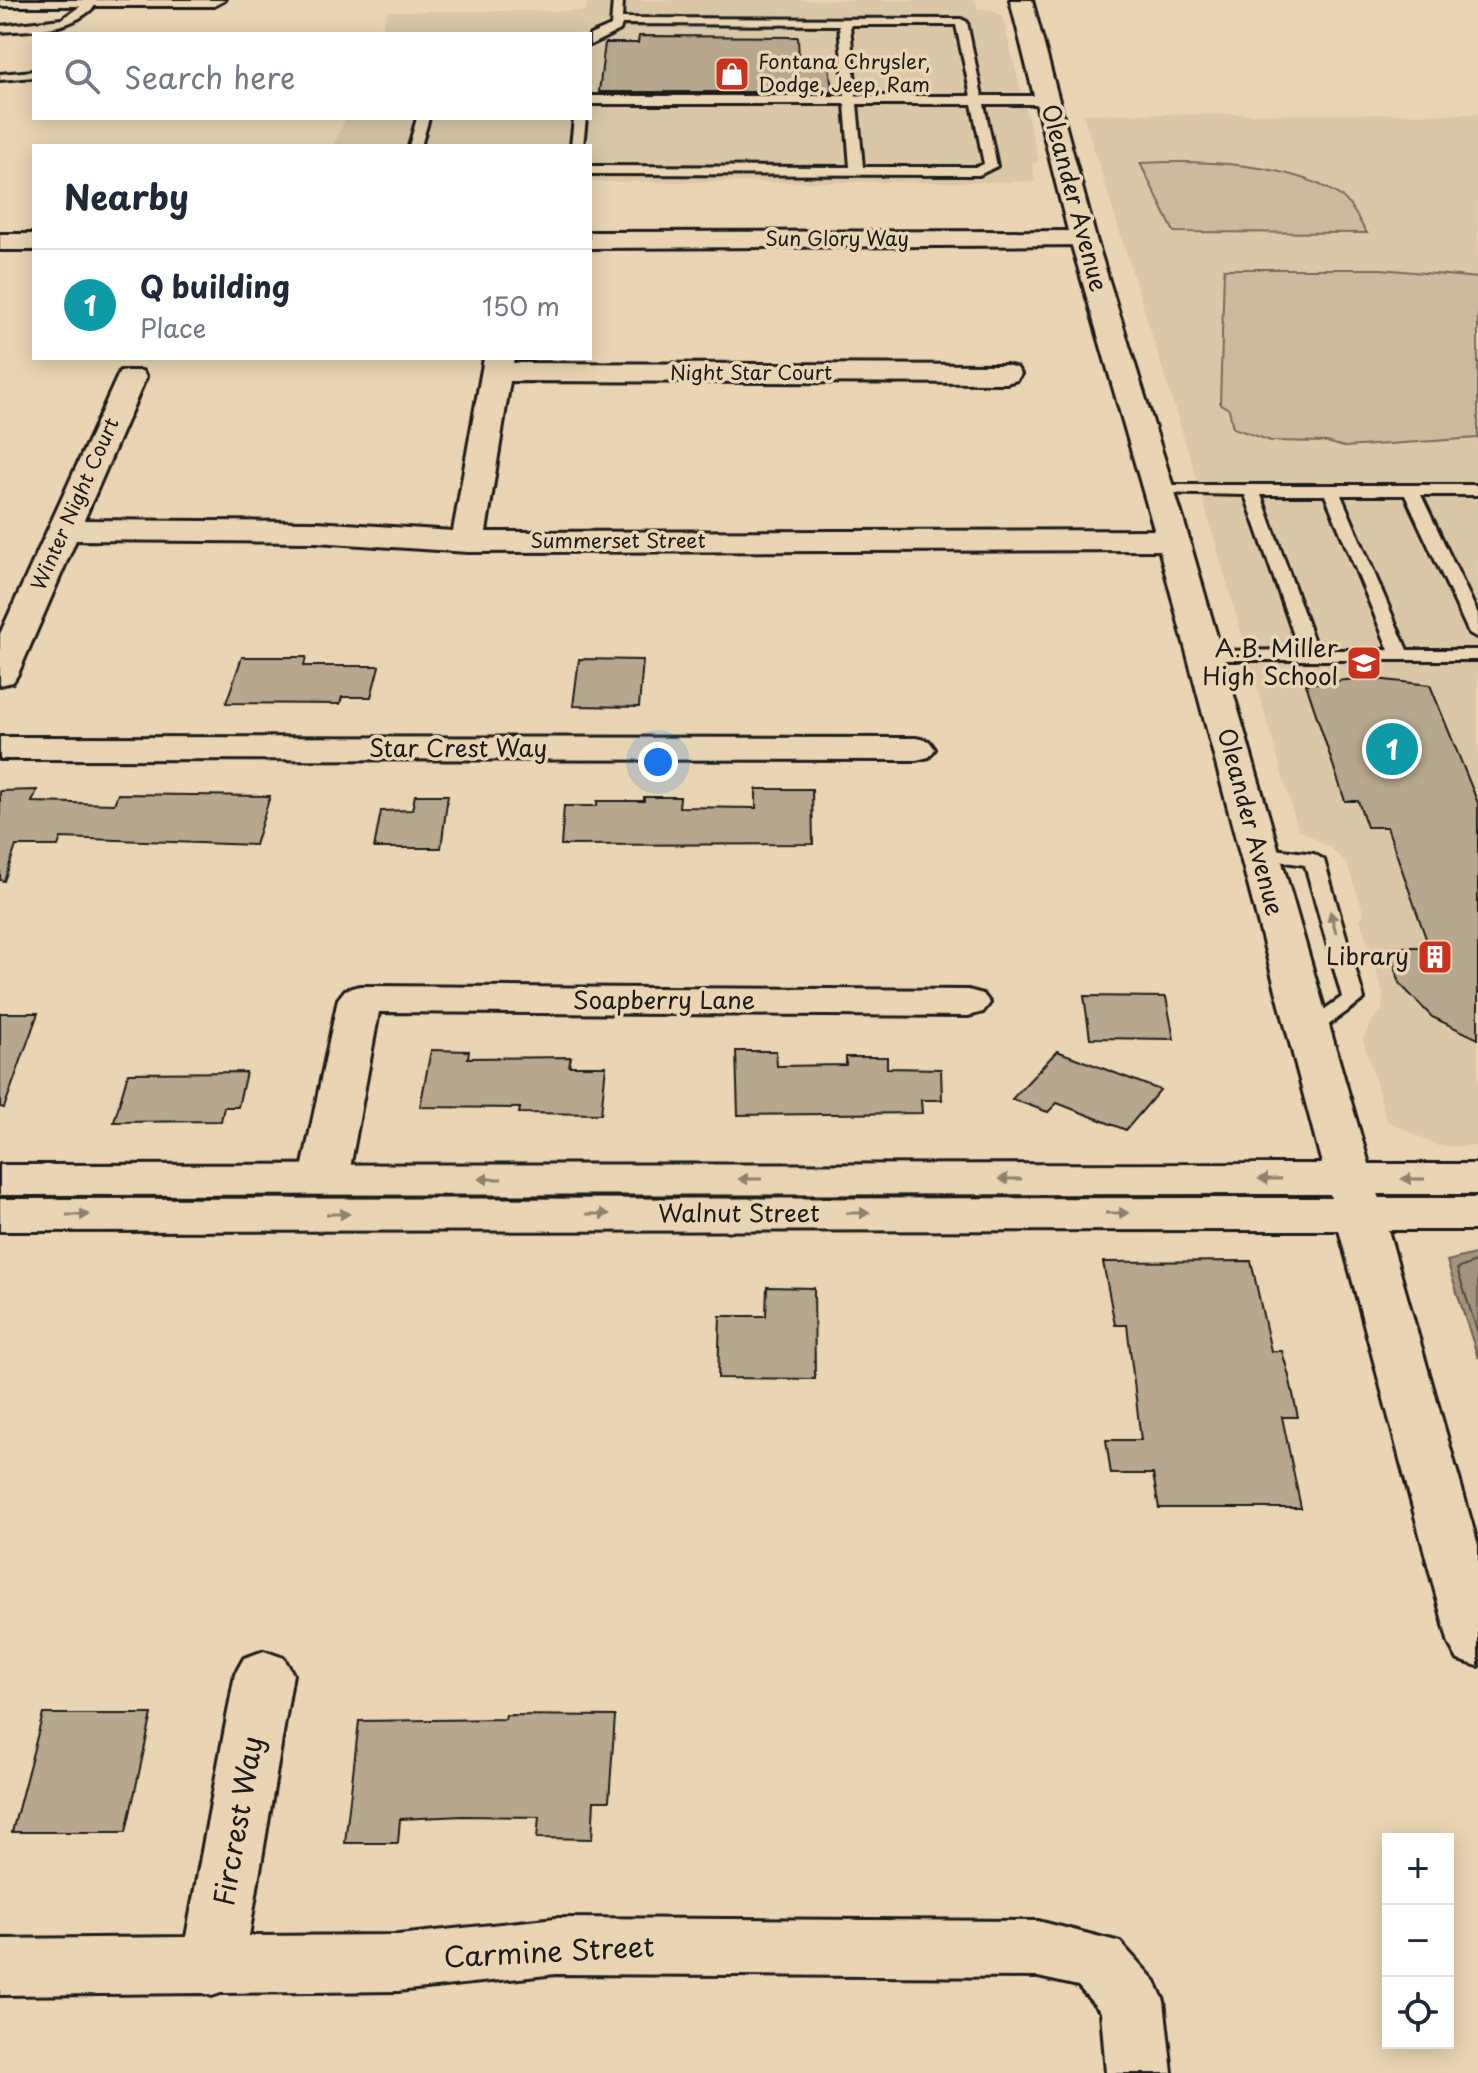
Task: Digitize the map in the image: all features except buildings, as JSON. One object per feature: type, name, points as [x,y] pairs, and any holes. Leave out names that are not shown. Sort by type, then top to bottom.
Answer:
[{"type":"street","points":[[0,0],[214,0]]},
{"type":"street","name":"Oleander Avenue","points":[[1021,0],[1083,239],[1173,540],[1478,1644]]},
{"type":"street","name":"Sun Glory Way","points":[[592,240],[1083,239]]},
{"type":"street","points":[[0,242],[32,242]]},
{"type":"street","points":[[468,542],[498,365]]},
{"type":"street","name":"Night Star Court","points":[[498,365],[1006,374]]},
{"type":"street","name":"Winter Night Court","points":[[0,674],[131,377]]},
{"type":"street","name":"Summerset Street","points":[[62,530],[316,532],[468,542],[1173,540]]},
{"type":"street","name":"Star Crest Way","points":[[0,748],[916,749]]},
{"type":"street","name":"Soapberry Lane","points":[[324,1179],[360,999],[968,1003]]},
{"type":"street","name":"Walnut Street","points":[[0,1180],[324,1179],[1353,1196],[1478,1214]]},
{"type":"street","name":"Walnut Street","points":[[0,1215],[1353,1196],[1478,1179]]},
{"type":"street","name":"Fircrest Way","points":[[212,1968],[264,1674]]},
{"type":"street","name":"Carmine Street","points":[[0,1967],[212,1968],[398,1963],[572,1946],[1038,1949],[1097,1962],[1132,2001],[1139,2073]]},
{"type":"lane","points":[[63,32],[71,21],[90,9],[95,0]]},
{"type":"lane","points":[[592,39],[616,28],[618,0]]},
{"type":"lane","points":[[0,29],[71,21]]},
{"type":"lane","points":[[592,170],[979,171],[991,166],[961,22],[616,21]]},
{"type":"lane","points":[[844,22],[857,171]]},
{"type":"lane","points":[[0,77],[32,74]]},
{"type":"lane","points":[[592,100],[1047,100]]},
{"type":"lane","points":[[416,144],[422,120]]},
{"type":"lane","points":[[577,144],[580,120]]},
{"type":"lane","points":[[1158,490],[1478,490]]},
{"type":"lane","points":[[1251,490],[1310,655]]},
{"type":"lane","points":[[1331,490],[1400,655]]},
{"type":"lane","points":[[1411,490],[1478,633]]},
{"type":"lane","points":[[1205,656],[1478,655]]},
{"type":"lane","points":[[1258,853],[1314,860],[1324,887],[1353,999],[1308,1029]]},
{"type":"shaded area","points":[[588,0],[975,0],[978,9],[993,10],[1002,16],[1039,161],[1032,164],[1035,182],[592,182],[592,144],[334,144],[345,120],[592,120],[592,32],[381,32],[388,11],[586,11]]},
{"type":"shaded area","name":"A.B. Miller High School","points":[[1083,114],[1478,114],[1478,1146],[1438,1146],[1387,1121],[1363,1039],[1371,1022],[1382,1011],[1383,994],[1360,919],[1364,914],[1347,864],[1331,848],[1298,829],[1198,483]]},
{"type":"shaded area","points":[[1140,163],[1216,163],[1297,176],[1321,185],[1346,200],[1367,233],[1174,232]]},
{"type":"shaded area","points":[[1224,269],[1381,269],[1478,278],[1478,438],[1344,447],[1327,442],[1271,441],[1233,428],[1229,409],[1220,404]]},
{"type":"water","points":[[1478,1253],[1478,1358],[1447,1261]]},
{"type":"place","name":"Fontana Chrysler, Dodge, Jeep, Ram","points":[[732,74]]},
{"type":"place","name":"A.B. Miller High School","points":[[1364,663]]},
{"type":"place","name":"Q building","points":[[1392,749]]},
{"type":"place","name":"Library","points":[[1435,957]]}]
